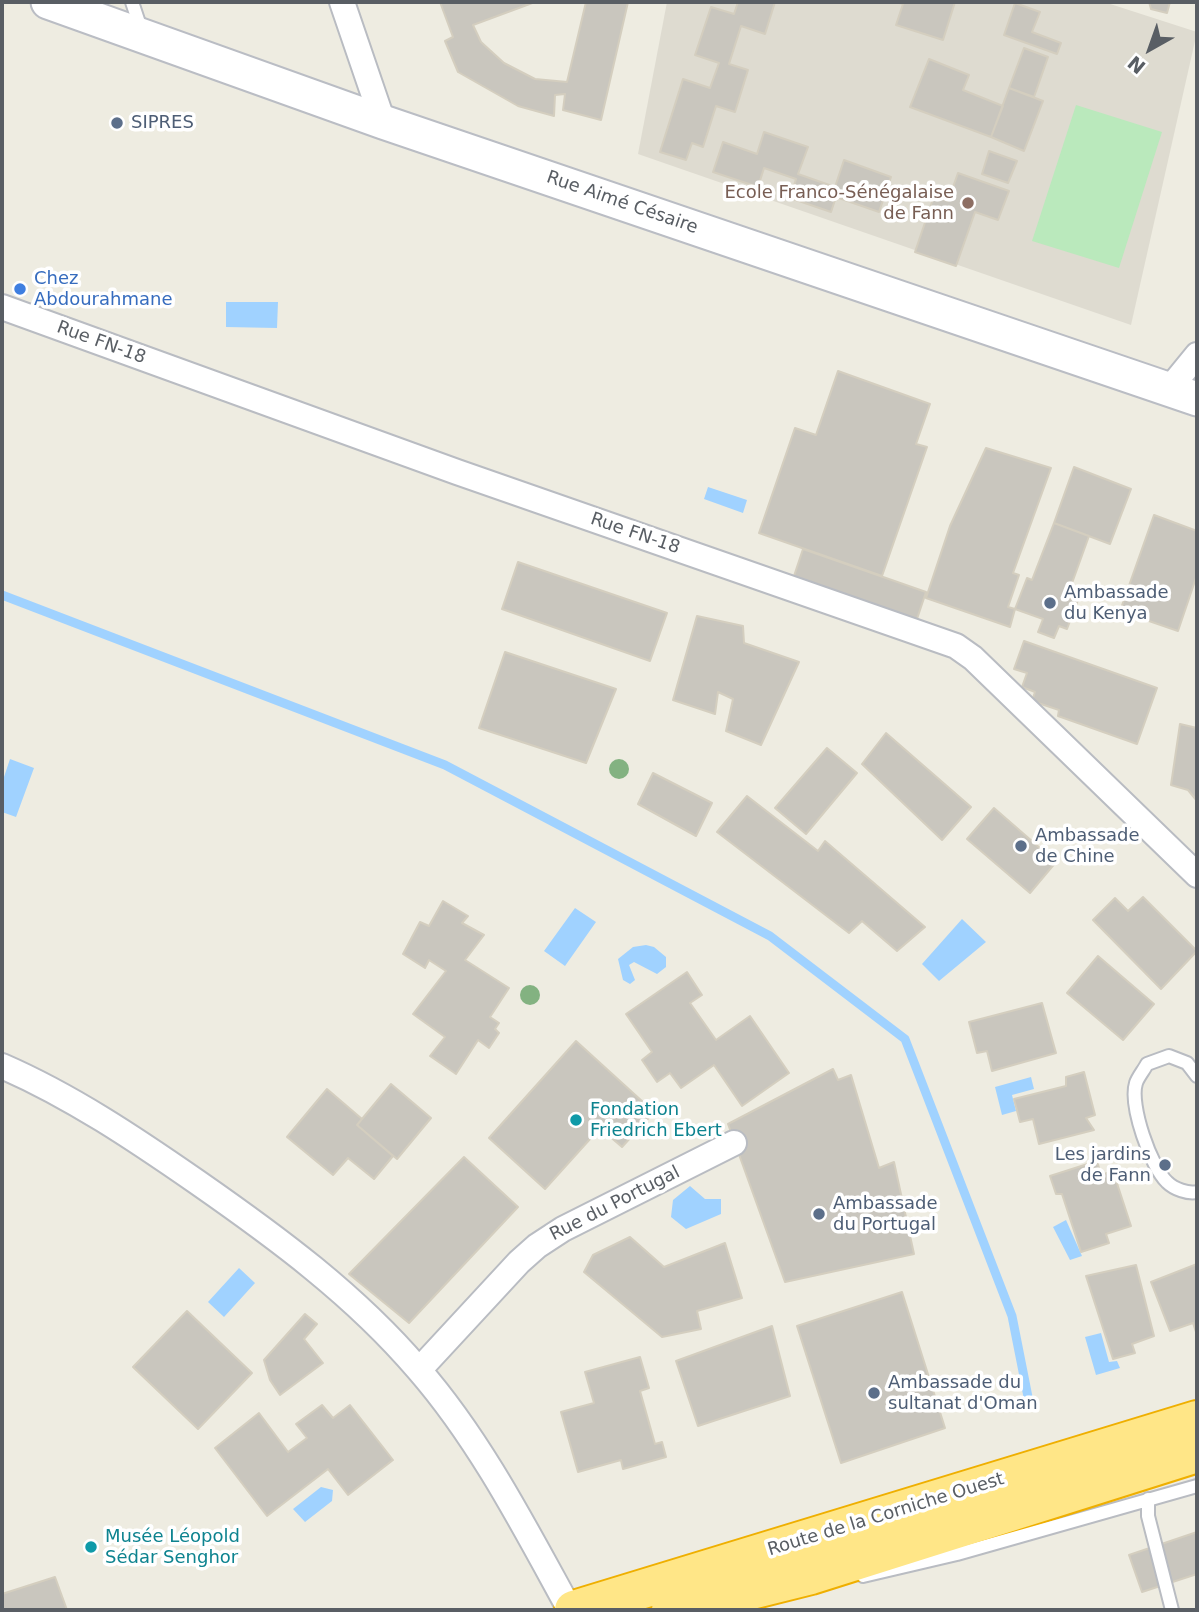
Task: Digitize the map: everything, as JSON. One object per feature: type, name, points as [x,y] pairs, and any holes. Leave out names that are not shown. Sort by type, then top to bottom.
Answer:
[{"type":"highway","name":"Route de la Corniche Ouest","points":[[572,1610],[1197,1420]]},
{"type":"highway","name":"Route de la Corniche Ouest","points":[[686,1607],[743,1601],[811,1575],[1197,1453]]},
{"type":"street","name":"Rue Aimé Césaire","points":[[48,2],[383,122],[1184,394]]},
{"type":"street","points":[[342,2],[383,122]]},
{"type":"street","name":"Rue FN-18","points":[[2,307],[457,472],[956,646],[974,658],[1197,875]]},
{"type":"street","points":[[1184,394],[1197,355]]},
{"type":"street","points":[[2,1066],[28,1078],[144,1145],[246,1216],[338,1288],[419,1370],[464,1430],[514,1508],[572,1610]]},
{"type":"street","name":"Rue du Portugal","points":[[419,1370],[537,1246],[563,1229],[734,1143]]},
{"type":"lane","points":[[132,2],[143,36]]},
{"type":"lane","points":[[1197,1076],[1187,1063],[1169,1056],[1147,1064],[1136,1084],[1136,1113],[1157,1166],[1167,1182],[1189,1194],[1197,1192]]},
{"type":"lane","points":[[811,1575],[849,1578],[892,1572],[1197,1486]]},
{"type":"lane","points":[[1147,1499],[1148,1516],[1172,1610]]},
{"type":"shaded area","name":"Ecole Franco-Sénégalaise de Fann","points":[[667,2],[1104,2],[1197,32],[1131,325],[638,154]]},
{"type":"green space","points":[[1076,105],[1162,132],[1119,268],[1032,241]]},
{"type":"water","points":[[226,302],[278,302],[277,328],[226,327]]},
{"type":"water","points":[[708,487],[747,500],[743,513],[704,499]]},
{"type":"water","points":[[10,759],[34,768],[16,817],[2,812],[2,783]]},
{"type":"water","points":[[575,908],[596,922],[565,966],[544,951]]},
{"type":"water","points":[[962,919],[986,942],[939,981],[922,964]]},
{"type":"water","points":[[633,947],[654,947],[666,957],[666,967],[657,974],[634,962],[629,965],[635,980],[630,984],[623,980],[618,959]]},
{"type":"water","points":[[1031,1077],[1034,1089],[1012,1095],[1016,1111],[1002,1115],[995,1087]]},
{"type":"water","points":[[690,1186],[705,1199],[721,1199],[721,1214],[686,1229],[671,1217],[673,1200]]},
{"type":"water","points":[[1066,1220],[1082,1256],[1070,1260],[1053,1227]]},
{"type":"water","points":[[239,1268],[255,1283],[224,1317],[208,1302]]},
{"type":"water","points":[[1101,1333],[1109,1362],[1117,1361],[1120,1368],[1096,1375],[1085,1337]]},
{"type":"water","points":[[321,1487],[333,1490],[332,1501],[305,1522],[293,1509]]},
{"type":"building","points":[[440,2],[535,2],[473,25],[481,42],[504,63],[535,79],[567,82],[586,2],[628,2],[601,120],[563,110],[565,94],[555,95],[554,116],[518,106],[458,72],[445,41],[453,37]]},
{"type":"building","points":[[738,2],[775,2],[765,34],[741,26],[729,64],[748,70],[735,112],[716,106],[703,147],[692,143],[686,160],[660,152],[683,79],[710,88],[719,63],[695,55],[711,7],[734,14]]},
{"type":"building","points":[[896,2],[955,2],[943,40],[896,25],[903,4]]},
{"type":"building","points":[[1149,2],[1170,2],[1167,13],[1151,9]]},
{"type":"building","points":[[1015,3],[1040,12],[1032,32],[1061,43],[1057,54],[1004,35]]},
{"type":"building","points":[[1024,48],[1048,57],[1034,97],[1009,88]]},
{"type":"building","points":[[929,59],[969,75],[963,90],[1003,106],[991,137],[910,107]]},
{"type":"building","points":[[1009,88],[1043,101],[1024,151],[991,137]]},
{"type":"building","points":[[764,132],[808,147],[798,174],[835,187],[844,160],[891,177],[879,212],[836,197],[831,212],[790,198],[796,179],[764,168],[758,187],[713,172],[723,142],[757,154]]},
{"type":"building","points":[[989,151],[1017,161],[1008,183],[982,174]]},
{"type":"building","points":[[958,173],[1009,191],[998,220],[975,212],[956,266],[915,252],[934,196],[948,201]]},
{"type":"building","points":[[838,371],[930,404],[916,444],[927,447],[882,576],[759,533],[795,428],[816,435]]},
{"type":"building","points":[[986,448],[1051,468],[1013,573],[1019,575],[1008,607],[1015,609],[1010,627],[926,598],[950,526]]},
{"type":"building","points":[[1074,467],[1131,489],[1110,544],[1054,523]]},
{"type":"building","points":[[1154,515],[1197,531],[1197,575],[1178,631],[1120,611]]},
{"type":"building","points":[[1054,523],[1089,536],[1067,597],[1078,600],[1067,629],[1059,626],[1054,638],[1038,632],[1043,619],[1015,609],[1027,578],[1032,580]]},
{"type":"building","points":[[803,549],[926,592],[915,625],[792,582]]},
{"type":"building","points":[[518,562],[667,613],[650,661],[502,609]]},
{"type":"building","points":[[697,616],[743,626],[744,643],[799,662],[761,745],[726,731],[733,699],[718,692],[715,714],[673,700]]},
{"type":"building","points":[[1024,641],[1157,688],[1137,744],[1058,716],[1059,710],[1032,701],[1035,692],[1022,687],[1027,673],[1014,669]]},
{"type":"building","points":[[505,652],[616,689],[586,763],[479,728]]},
{"type":"building","points":[[1180,724],[1197,728],[1197,801],[1188,790],[1171,785]]},
{"type":"building","points":[[886,733],[971,807],[942,840],[862,764]]},
{"type":"building","points":[[827,748],[857,773],[806,834],[775,808]]},
{"type":"building","points":[[653,773],[712,803],[696,836],[638,804]]},
{"type":"building","points":[[747,796],[818,851],[825,841],[925,927],[897,951],[862,921],[849,933],[717,832]]},
{"type":"building","points":[[994,808],[1056,862],[1030,893],[967,839]]},
{"type":"building","points":[[1143,897],[1197,951],[1161,989],[1093,920],[1115,898],[1128,911]]},
{"type":"building","points":[[443,901],[468,916],[462,923],[484,935],[465,960],[509,988],[490,1017],[499,1023],[495,1029],[499,1033],[489,1048],[478,1040],[456,1074],[430,1056],[445,1037],[413,1014],[446,971],[429,960],[425,968],[403,954],[420,922],[429,926]]},
{"type":"building","points":[[1098,956],[1154,1004],[1123,1040],[1067,993]]},
{"type":"building","points":[[687,972],[702,995],[690,1003],[716,1040],[750,1016],[789,1073],[742,1106],[714,1065],[681,1088],[670,1073],[657,1082],[642,1060],[652,1052],[626,1014]]},
{"type":"building","points":[[1042,1003],[1056,1053],[992,1071],[987,1051],[977,1053],[969,1022]]},
{"type":"building","name":"Fondation Friedrich Ebert","points":[[576,1041],[654,1112],[622,1147],[600,1128],[545,1189],[489,1138]]},
{"type":"building","points":[[833,1069],[838,1080],[851,1075],[879,1168],[894,1162],[914,1254],[785,1282],[728,1124]]},
{"type":"building","points":[[1084,1072],[1095,1115],[1086,1118],[1094,1130],[1039,1144],[1033,1119],[1020,1122],[1014,1099],[1066,1086],[1066,1077]]},
{"type":"building","points":[[391,1084],[431,1118],[397,1159],[357,1125]]},
{"type":"building","points":[[327,1089],[362,1119],[357,1125],[393,1156],[374,1179],[348,1158],[333,1175],[287,1137]]},
{"type":"building","points":[[464,1157],[518,1207],[409,1323],[349,1274]]},
{"type":"building","points":[[1097,1161],[1101,1175],[1113,1171],[1131,1226],[1106,1234],[1109,1243],[1081,1252],[1062,1194],[1056,1194],[1050,1176]]},
{"type":"building","points":[[630,1237],[664,1267],[725,1243],[742,1298],[697,1311],[701,1329],[662,1337],[584,1272],[593,1255]]},
{"type":"building","points":[[1197,1264],[1197,1335],[1193,1323],[1170,1331],[1151,1282]]},
{"type":"building","points":[[1136,1265],[1154,1336],[1132,1344],[1135,1353],[1113,1359],[1086,1276]]},
{"type":"building","points":[[902,1292],[945,1428],[841,1463],[797,1326]]},
{"type":"building","points":[[187,1311],[252,1373],[198,1429],[133,1367]]},
{"type":"building","points":[[305,1314],[317,1324],[304,1339],[323,1363],[280,1395],[270,1380],[264,1360]]},
{"type":"building","points":[[772,1326],[790,1396],[698,1426],[676,1361]]},
{"type":"building","points":[[640,1357],[649,1388],[640,1391],[655,1444],[662,1442],[666,1457],[623,1469],[621,1460],[578,1472],[561,1412],[594,1403],[585,1372]]},
{"type":"building","points":[[322,1405],[333,1418],[350,1405],[393,1460],[348,1495],[328,1469],[267,1516],[215,1448],[259,1413],[288,1452],[307,1438],[296,1424]]},
{"type":"building","points":[[1197,1532],[1197,1574],[1142,1592],[1129,1555]]},
{"type":"building","points":[[55,1577],[67,1610],[2,1610],[2,1594]]},
{"type":"waterway","points":[[2,595],[445,765],[770,936],[905,1039],[1012,1316],[1030,1407]]},
{"type":"place","name":"SIPRES","points":[[117,123]]},
{"type":"place","name":"Ecole Franco-Sénégalaise de Fann","points":[[968,203]]},
{"type":"place","name":"Chez Abdourahmane","points":[[20,289]]},
{"type":"place","name":"Ambassade du Kenya","points":[[1050,603]]},
{"type":"place","name":"Ambassade de Chine","points":[[1021,846]]},
{"type":"place","name":"Fondation Friedrich Ebert","points":[[576,1120]]},
{"type":"place","name":"Les jardins de Fann","points":[[1165,1165]]},
{"type":"place","name":"Ambassade du Portugal","points":[[819,1214]]},
{"type":"place","name":"Ambassade du sultanat d'Oman","points":[[874,1393]]},
{"type":"place","name":"Musée Léopold Sédar Senghor","points":[[91,1547]]}]
